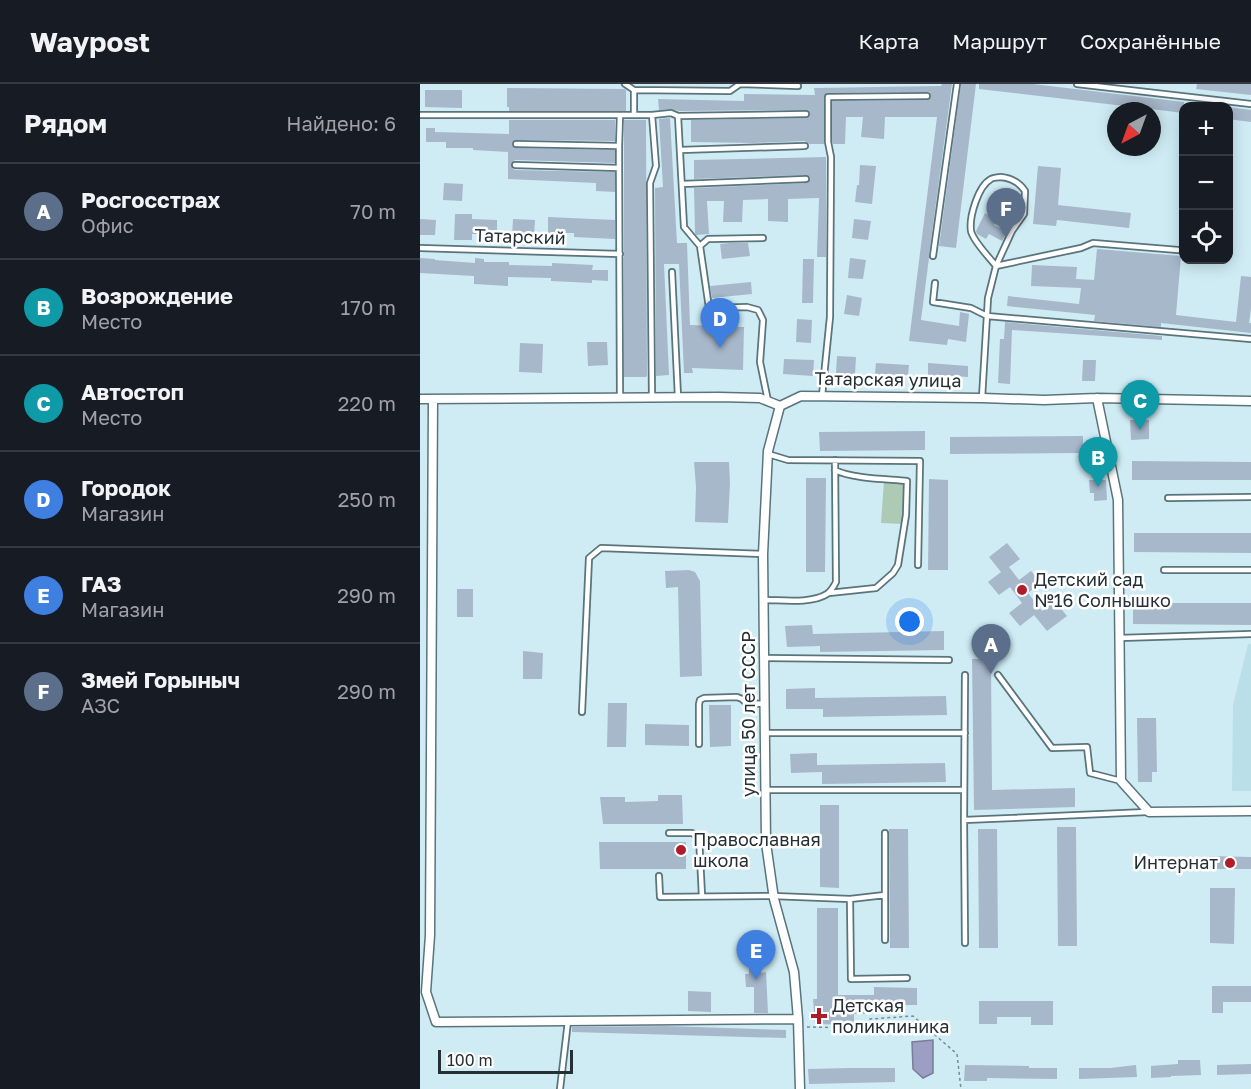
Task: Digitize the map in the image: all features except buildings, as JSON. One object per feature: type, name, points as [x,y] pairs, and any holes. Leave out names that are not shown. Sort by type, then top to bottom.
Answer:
[{"type":"street","name":"Татарская улица","points":[[780,406],[801,396],[1251,401]]},
{"type":"street","points":[[420,399],[760,398],[780,406]]},
{"type":"street","points":[[1097,398],[1118,500],[1121,781],[1149,812],[1251,811]]},
{"type":"street","points":[[433,399],[430,935],[426,992],[436,1022],[798,1023]]},
{"type":"street","name":"улица 50 лет СССР","points":[[780,406],[768,454],[764,554],[766,843],[773,896],[794,972],[800,1089]]},
{"type":"lane","points":[[625,84],[634,90],[730,91],[740,84],[798,86]]},
{"type":"lane","points":[[933,256],[957,84]]},
{"type":"lane","points":[[1077,84],[1251,104]]},
{"type":"lane","points":[[634,90],[634,115]]},
{"type":"lane","points":[[822,396],[830,317],[831,157],[828,142],[828,97],[927,96]]},
{"type":"lane","points":[[420,115],[806,114]]},
{"type":"lane","points":[[620,115],[620,398]]},
{"type":"lane","points":[[652,115],[656,166],[650,183],[652,397]]},
{"type":"lane","points":[[678,116],[684,227],[700,246],[709,308],[747,307],[758,310],[763,320],[760,362],[768,401]]},
{"type":"lane","points":[[516,144],[620,146]]},
{"type":"lane","points":[[680,150],[805,146]]},
{"type":"lane","points":[[514,165],[619,168]]},
{"type":"lane","points":[[982,398],[988,298],[996,266],[1012,231],[1024,213],[1025,191],[1009,177],[992,178],[978,196],[973,212],[971,231],[974,239],[996,266]]},
{"type":"lane","points":[[682,184],[806,180]]},
{"type":"lane","points":[[700,246],[708,239],[763,238]]},
{"type":"lane","points":[[996,266],[1081,249],[1093,243],[1178,250]]},
{"type":"lane","name":"Татарский","points":[[420,248],[620,254]]},
{"type":"lane","points":[[672,272],[678,397]]},
{"type":"lane","points":[[936,283],[933,302],[971,308],[987,316],[1251,339]]},
{"type":"lane","points":[[768,454],[789,460],[920,461],[918,565]]},
{"type":"lane","points":[[829,593],[836,582],[835,460]]},
{"type":"lane","points":[[764,600],[800,600],[829,593],[876,588],[893,573],[898,564],[906,515],[907,481],[841,473],[835,470]]},
{"type":"lane","points":[[1168,498],[1251,497]]},
{"type":"lane","points":[[582,712],[589,558],[601,548],[764,554]]},
{"type":"lane","points":[[1164,570],[1251,570]]},
{"type":"lane","points":[[1119,638],[1251,634]]},
{"type":"lane","points":[[765,658],[949,660]]},
{"type":"lane","points":[[965,675],[965,943]]},
{"type":"lane","points":[[998,675],[1052,748],[1087,747],[1090,773],[1121,781]]},
{"type":"lane","points":[[699,744],[700,700],[736,697],[746,703],[765,704]]},
{"type":"lane","points":[[766,733],[965,733]]},
{"type":"lane","points":[[766,790],[964,790]]},
{"type":"lane","points":[[964,820],[1149,812]]},
{"type":"lane","points":[[669,833],[692,833],[699,837],[702,896]]},
{"type":"lane","points":[[885,833],[885,940]]},
{"type":"lane","points":[[659,876],[660,897],[773,896],[850,899],[885,895]]},
{"type":"lane","points":[[850,899],[851,980],[908,978]]},
{"type":"lane","points":[[560,1089],[568,1021]]},
{"type":"path","points":[[798,1023],[861,1028],[870,1019],[913,1016],[957,1054],[961,1089]]},
{"type":"shaded area","points":[[1248,644],[1251,644],[1251,791],[1232,791],[1233,705]]},
{"type":"shaded area","points":[[933,1040],[933,1073],[923,1078],[913,1069],[912,1042]]},
{"type":"green space","points":[[884,481],[904,482],[902,524],[881,523]]},
{"type":"place","name":"Змей Горыныч","points":[[1006,238]]},
{"type":"place","name":"Городок","points":[[720,348]]},
{"type":"place","name":"Автостоп","points":[[1140,430]]},
{"type":"place","name":"Возрождение","points":[[1098,487]]},
{"type":"place","name":"Детский сад №16 Солнышко","points":[[1022,590]]},
{"type":"place","name":"Росгосстрах","points":[[991,674]]},
{"type":"place","name":"Православная школа","points":[[681,850]]},
{"type":"place","name":"Интернат","points":[[1230,863]]},
{"type":"place","name":"ГАЗ","points":[[756,980]]},
{"type":"place","name":"Детская поликлиника","points":[[819,1016]]}]
